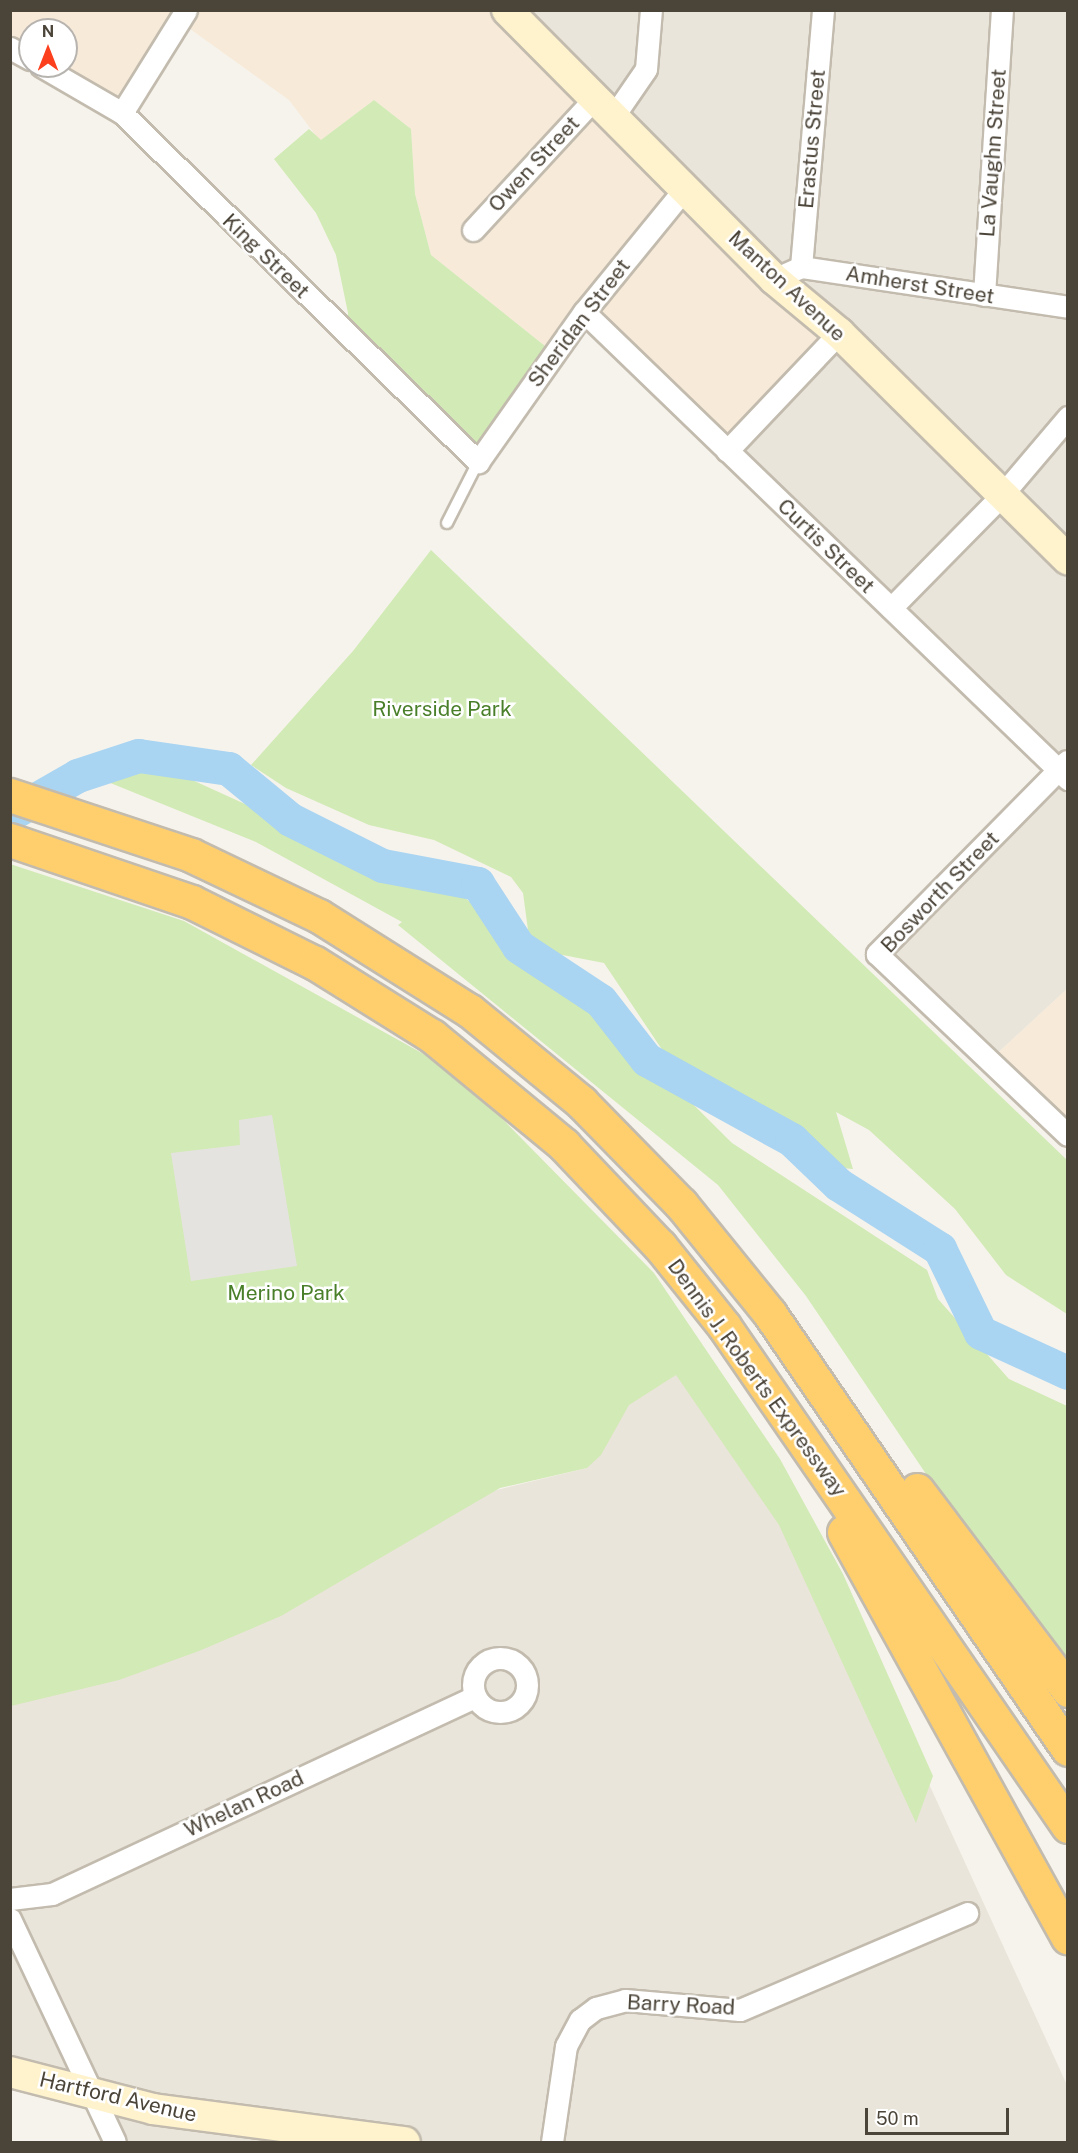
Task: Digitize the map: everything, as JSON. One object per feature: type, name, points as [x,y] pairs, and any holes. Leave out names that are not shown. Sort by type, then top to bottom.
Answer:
[{"type":"highway","points":[[10,795],[69,810],[191,855],[288,900],[381,952],[470,1011],[554,1078],[632,1151],[886,1450],[1068,1690]]},
{"type":"highway","name":"Dennis J. Roberts Expressway","points":[[19,842],[138,881],[244,926],[432,1036],[564,1145],[652,1237],[724,1326],[1068,1826]]},
{"type":"highway","points":[[770,1314],[1068,1749]]},
{"type":"highway","points":[[724,1326],[1068,1937]]},
{"type":"main road","name":"Manton Avenue","points":[[507,10],[686,187],[774,279],[839,333],[1068,560]]},
{"type":"main road","name":"Hartford Avenue","points":[[10,2072],[172,2112],[405,2142]]},
{"type":"street","points":[[122,113],[186,10]]},
{"type":"street","name":"Owen Street","points":[[473,230],[646,69],[651,10]]},
{"type":"street","name":"Erastus Street","points":[[801,267],[823,10]]},
{"type":"street","name":"La Vaughn Street","points":[[984,295],[1002,10]]},
{"type":"street","name":"King Street","points":[[62,78],[122,113],[478,462]]},
{"type":"street","name":"Sheridan Street","points":[[478,462],[584,312],[686,187]]},
{"type":"street","points":[[774,279],[801,267]]},
{"type":"street","name":"Amherst Street","points":[[801,267],[1068,307]]},
{"type":"street","name":"Curtis Street","points":[[584,312],[891,608],[1064,770]]},
{"type":"street","points":[[727,451],[839,333]]},
{"type":"street","points":[[891,608],[1001,496],[1068,417]]},
{"type":"street","name":"Bosworth Street","points":[[1064,770],[877,954],[1068,1135]]},
{"type":"street","name":"Whelan Road","points":[[10,1899],[52,1894],[475,1697]]},
{"type":"street","name":"Barry Road","points":[[552,2142],[566,2046],[580,2020],[596,2008],[625,2000],[740,2010],[967,1913]]},
{"type":"street","points":[[10,1919],[115,2142]]},
{"type":"lane","points":[[447,524],[478,462]]},
{"type":"shaded area","points":[[11,11],[498,11],[835,334],[720,449],[584,328],[555,354],[431,255],[415,194],[411,129],[374,100],[320,141],[289,100],[186,26],[115,117],[46,78],[78,78],[78,18],[18,18],[18,62],[11,58]]},
{"type":"shaded area","points":[[498,11],[1067,11],[1067,989],[987,1063],[879,954],[1057,777],[771,502]]},
{"type":"shaded area","points":[[1067,989],[1067,1135],[987,1063]]},
{"type":"shaded area","points":[[272,1115],[297,1266],[191,1281],[171,1153],[240,1145],[239,1120]]},
{"type":"shaded area","points":[[696,1341],[857,1627],[1067,2085],[1067,2142],[116,2142],[99,2099],[11,2075],[10,1679],[436,1505],[587,1468],[617,1390]]},
{"type":"green space","points":[[374,100],[411,129],[415,194],[431,255],[555,354],[465,459],[453,454],[347,347],[348,313],[336,255],[316,213],[274,159],[309,129],[321,140]]},
{"type":"green space","name":"Riverside Park","points":[[431,550],[1067,1160],[1067,1314],[1006,1275],[955,1209],[869,1130],[836,1112],[853,1169],[820,1166],[667,1057],[604,963],[542,951],[528,930],[523,893],[511,877],[434,840],[369,825],[286,788],[251,765],[353,651]]},
{"type":"green space","points":[[145,770],[179,774],[293,826],[437,875],[579,991],[732,1143],[927,1270],[938,1299],[1009,1379],[1067,1406],[1067,1668],[980,1554],[806,1296],[718,1185],[398,925],[402,922],[256,842],[103,780]]},
{"type":"green space","name":"Merino Park","points":[[10,864],[184,921],[456,1072],[654,1273],[780,1459],[843,1574],[933,1776],[916,1823],[779,1525],[676,1375],[629,1405],[601,1455],[587,1468],[500,1488],[281,1616],[199,1651],[119,1680],[11,1706]]},
{"type":"waterway","points":[[10,815],[78,776],[139,756],[229,769],[291,820],[383,866],[478,884],[519,947],[601,1001],[647,1060],[792,1140],[839,1185],[940,1249],[981,1333],[1068,1373]]}]
